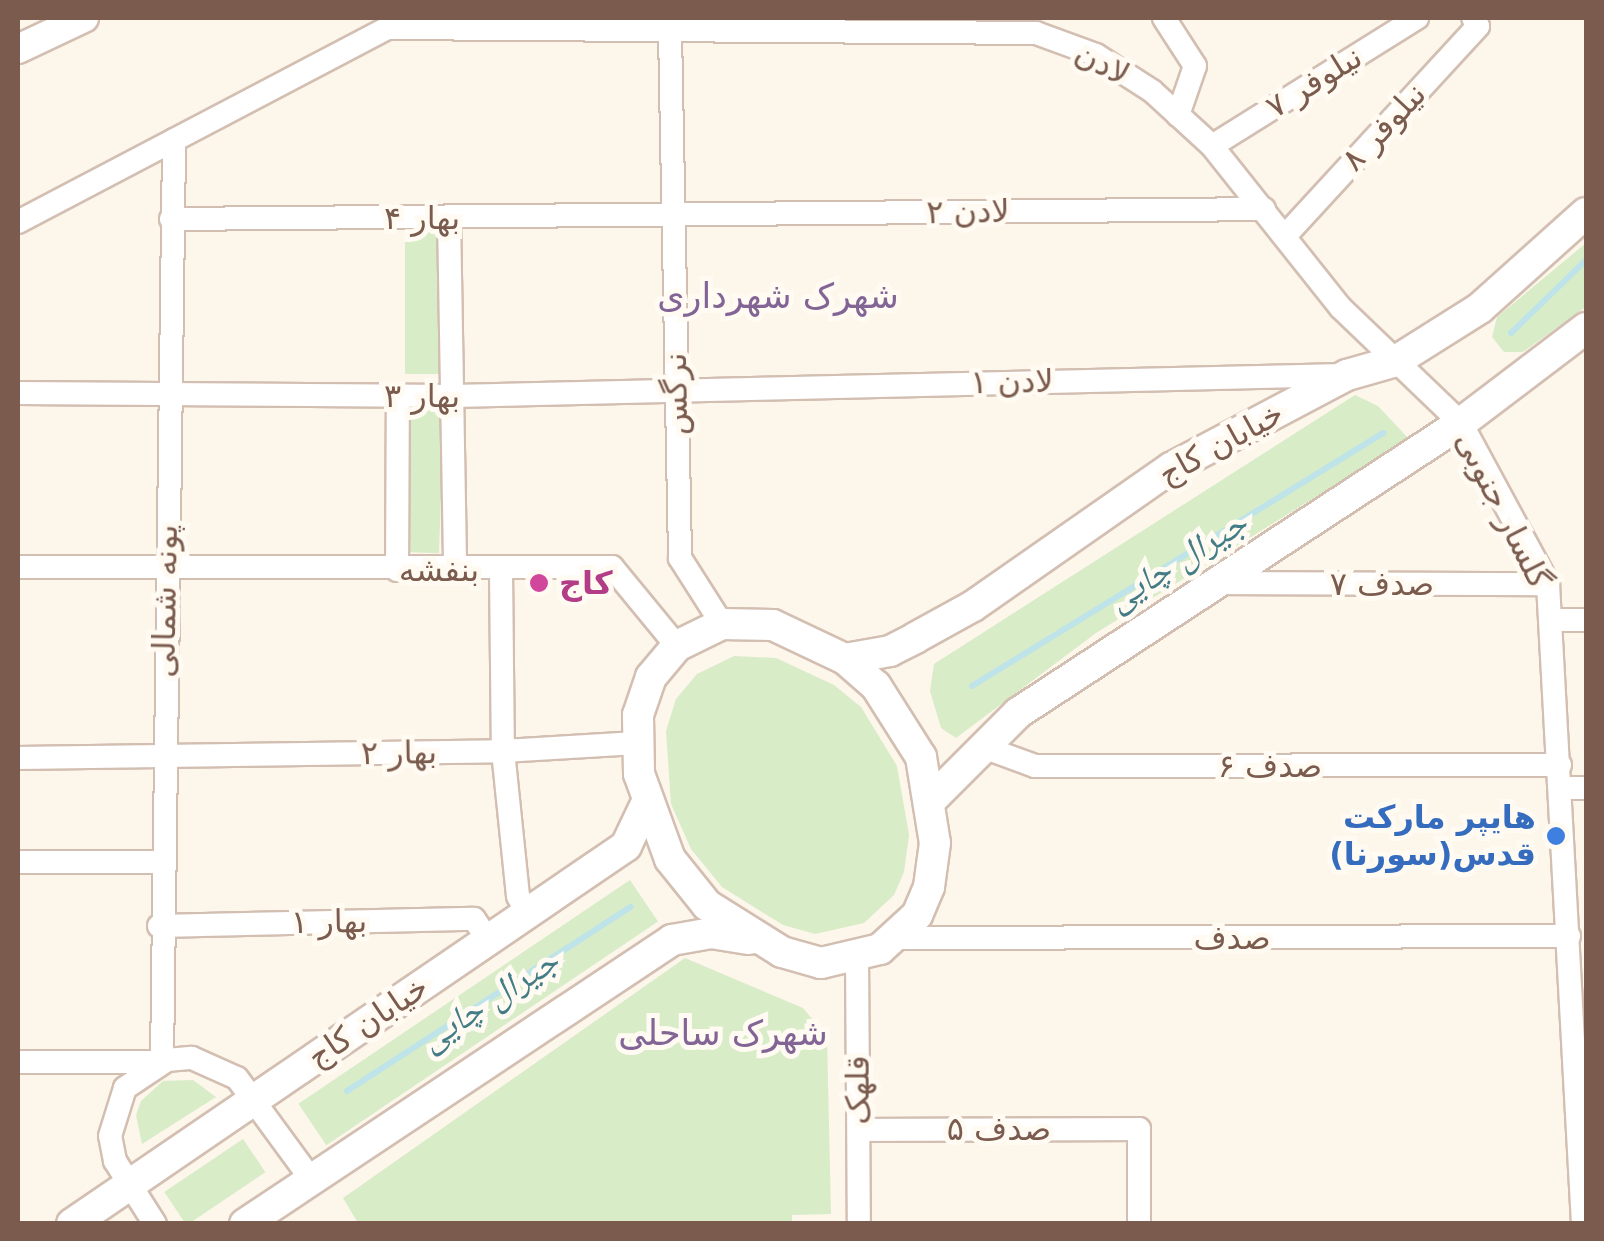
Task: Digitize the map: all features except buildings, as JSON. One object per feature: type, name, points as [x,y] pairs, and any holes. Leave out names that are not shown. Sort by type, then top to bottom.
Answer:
[{"type":"main road","name":"خیابان کاج","points":[[844,659],[890,651],[973,606],[1171,468],[1347,375],[1396,360],[1480,308],[1586,213]]},
{"type":"main road","points":[[932,798],[1018,713],[1460,424],[1586,328]]},
{"type":"main road","points":[[258,1219],[311,1179],[672,940],[710,933],[756,940],[821,963],[857,957],[896,938],[929,886],[932,798],[902,720],[844,659],[773,625],[722,624],[677,646],[651,676],[636,743],[646,804],[670,859],[707,905],[756,940]]},
{"type":"main road","name":"خیابان کاج","points":[[72,1224],[626,846],[646,804]]},
{"type":"street","points":[[18,49],[84,18]]},
{"type":"street","points":[[1164,18],[1195,66],[1178,116]]},
{"type":"street","name":"نیلوفر ۷","points":[[1212,146],[1417,18]]},
{"type":"street","name":"نیلوفر ۸","points":[[1284,236],[1478,26],[1473,18]]},
{"type":"street","points":[[18,222],[398,23]]},
{"type":"street","name":"لادن","points":[[398,23],[670,31],[1036,33],[1096,55],[1212,146],[1340,308],[1396,360]]},
{"type":"street","name":"نرگس","points":[[670,31],[680,558],[722,624]]},
{"type":"street","name":"پونه شمالی","points":[[162,1062],[159,926],[174,140]]},
{"type":"street","name":"لادن ۲","points":[[673,216],[1264,209]]},
{"type":"street","name":"بهار ۴","points":[[172,219],[673,216]]},
{"type":"street","points":[[449,217],[455,570]]},
{"type":"street","name":"گلسار جنوبی","points":[[1396,360],[1460,424],[1548,584],[1568,936],[1579,972],[1583,1224]]},
{"type":"street","name":"لادن ۱","points":[[676,390],[1347,375]]},
{"type":"street","name":"بهار ۳","points":[[18,393],[454,396],[676,390]]},
{"type":"street","points":[[396,570],[398,396]]},
{"type":"street","name":"بنفشه","points":[[18,567],[396,570],[612,567],[677,646]]},
{"type":"street","points":[[502,570],[503,752],[518,896],[527,913]]},
{"type":"street","name":"صدف ۷","points":[[1216,583],[1548,584]]},
{"type":"street","points":[[1552,620],[1586,620]]},
{"type":"street","name":"بهار ۲","points":[[18,758],[503,752],[636,743]]},
{"type":"street","name":"صدف ۶","points":[[983,748],[1035,766],[1560,777],[1586,788]]},
{"type":"street","points":[[18,862],[160,862]]},
{"type":"street","name":"بهار ۱","points":[[159,926],[474,919],[488,940]]},
{"type":"street","name":"صدف","points":[[896,938],[1568,936]]},
{"type":"street","name":"قلهک","points":[[857,957],[859,1224]]},
{"type":"street","points":[[18,1062],[162,1062],[192,1058],[216,1064],[255,1099],[311,1179]]},
{"type":"street","points":[[155,1224],[129,1185],[112,1143],[114,1111],[125,1088],[162,1062]]},
{"type":"street","name":"صدف ۵","points":[[859,1130],[1138,1129],[1139,1224]]},
{"type":"green space","points":[[405,231],[439,231],[439,374],[405,374]]},
{"type":"green space","points":[[1586,243],[1586,307],[1523,352],[1504,352],[1492,337],[1497,317]]},
{"type":"green space","points":[[1355,395],[1378,406],[1409,439],[1096,633],[956,738],[941,728],[930,691],[934,664]]},
{"type":"green space","points":[[409,409],[444,410],[439,553],[404,552]]},
{"type":"green space","points":[[734,656],[776,658],[834,685],[861,707],[897,766],[909,835],[904,872],[894,895],[864,923],[815,934],[783,925],[722,887],[691,849],[671,804],[666,731],[676,699],[697,674]]},
{"type":"green space","points":[[630,880],[658,921],[326,1145],[298,1104]]},
{"type":"green space","points":[[685,958],[803,1008],[827,1037],[831,1214],[792,1215],[792,1224],[358,1223],[343,1198]]},
{"type":"green space","points":[[193,1080],[216,1097],[142,1144],[136,1115],[141,1101],[163,1081]]},
{"type":"green space","points":[[243,1139],[265,1172],[189,1224],[164,1192]]},
{"type":"waterway","name":"جیرال چایی","points":[[1511,333],[1586,260]]},
{"type":"waterway","name":"جیرال چایی","points":[[972,686],[1383,433]]},
{"type":"waterway","name":"جیرال چایی","points":[[347,1091],[630,907]]},
{"type":"place","name":"کاج","points":[[539,583]]},
{"type":"place","name":"هایپر مارکت قدس(سورنا)","points":[[1556,836]]},
{"type":"district","name":"شهرک شهرداری","points":[[778,296]]},
{"type":"district","name":"شهرک ساحلی","points":[[723,1033]]}]
